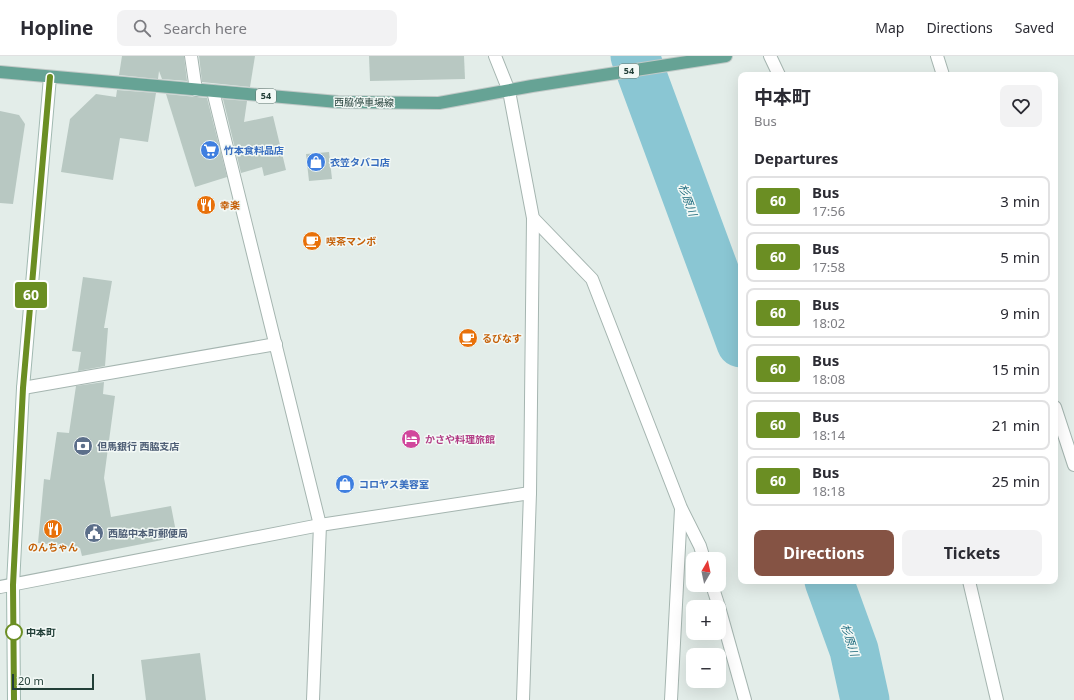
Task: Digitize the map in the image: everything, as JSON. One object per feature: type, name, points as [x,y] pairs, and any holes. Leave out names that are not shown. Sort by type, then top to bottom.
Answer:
[{"type":"main road","name":"西脇停車場線","points":[[0,72],[338,102],[439,103],[532,86],[726,56]]},
{"type":"street","points":[[191,56],[196,90]]},
{"type":"street","points":[[495,56],[509,91],[533,218],[530,493],[523,700]]},
{"type":"street","points":[[770,56],[778,72]]},
{"type":"street","points":[[937,56],[943,72]]},
{"type":"street","points":[[14,700],[13,585],[23,388],[50,77]]},
{"type":"street","points":[[213,91],[320,525],[313,700]]},
{"type":"street","points":[[533,218],[592,279],[681,508],[702,552]]},
{"type":"street","points":[[23,388],[276,344]]},
{"type":"street","points":[[1058,416],[1074,465]]},
{"type":"street","points":[[0,587],[320,525],[530,493]]},
{"type":"street","points":[[671,700],[681,508]]},
{"type":"street","points":[[970,584],[997,700]]},
{"type":"street","points":[[726,632],[745,700]]},
{"type":"building","points":[[122,56],[184,56],[187,81],[162,79],[159,71],[158,79],[119,75]]},
{"type":"building","points":[[199,56],[255,56],[250,87],[202,82]]},
{"type":"building","points":[[369,56],[464,56],[465,79],[370,81]]},
{"type":"building","points":[[117,90],[156,93],[148,142],[120,138],[113,180],[61,172],[70,119],[96,94],[116,97]]},
{"type":"building","points":[[166,94],[207,98],[227,177],[195,187]]},
{"type":"building","points":[[223,99],[247,101],[244,122],[273,116],[286,170],[264,176],[262,167],[241,173]]},
{"type":"building","points":[[0,111],[19,115],[25,124],[13,204],[0,203]]},
{"type":"building","points":[[329,152],[332,179],[309,181],[306,154]]},
{"type":"building","points":[[83,277],[112,281],[104,328],[108,328],[105,366],[78,371],[81,352],[72,351]]},
{"type":"building","points":[[104,382],[103,394],[115,396],[104,478],[111,517],[171,506],[177,537],[82,556],[80,548],[38,543],[44,479],[50,480],[57,432],[69,433],[76,386]]},
{"type":"building","points":[[200,653],[206,700],[146,700],[141,660]]},
{"type":"waterway","name":"杉原川","points":[[635,56],[738,335]]},
{"type":"waterway","name":"杉原川","points":[[830,584],[854,650],[865,700]]},
{"type":"bus line","name":"60","points":[[14,700],[13,585],[23,388],[50,77]]},
{"type":"place","name":"竹本食料品店","points":[[210,150]]},
{"type":"place","name":"衣笠タバコ店","points":[[316,162]]},
{"type":"place","name":"幸楽","points":[[206,205]]},
{"type":"place","name":"喫茶マンボ","points":[[312,241]]},
{"type":"place","name":"るびなす","points":[[468,338]]},
{"type":"place","name":"かさや料理旅館","points":[[411,439]]},
{"type":"place","name":"但馬銀行 西脇支店","points":[[83,446]]},
{"type":"place","name":"コロヤス美容室","points":[[345,484]]},
{"type":"place","name":"のんちゃん","points":[[53,529]]},
{"type":"place","name":"西脇中本町郵便局","points":[[94,533]]},
{"type":"place","name":"中本町","points":[[14,632]]}]
